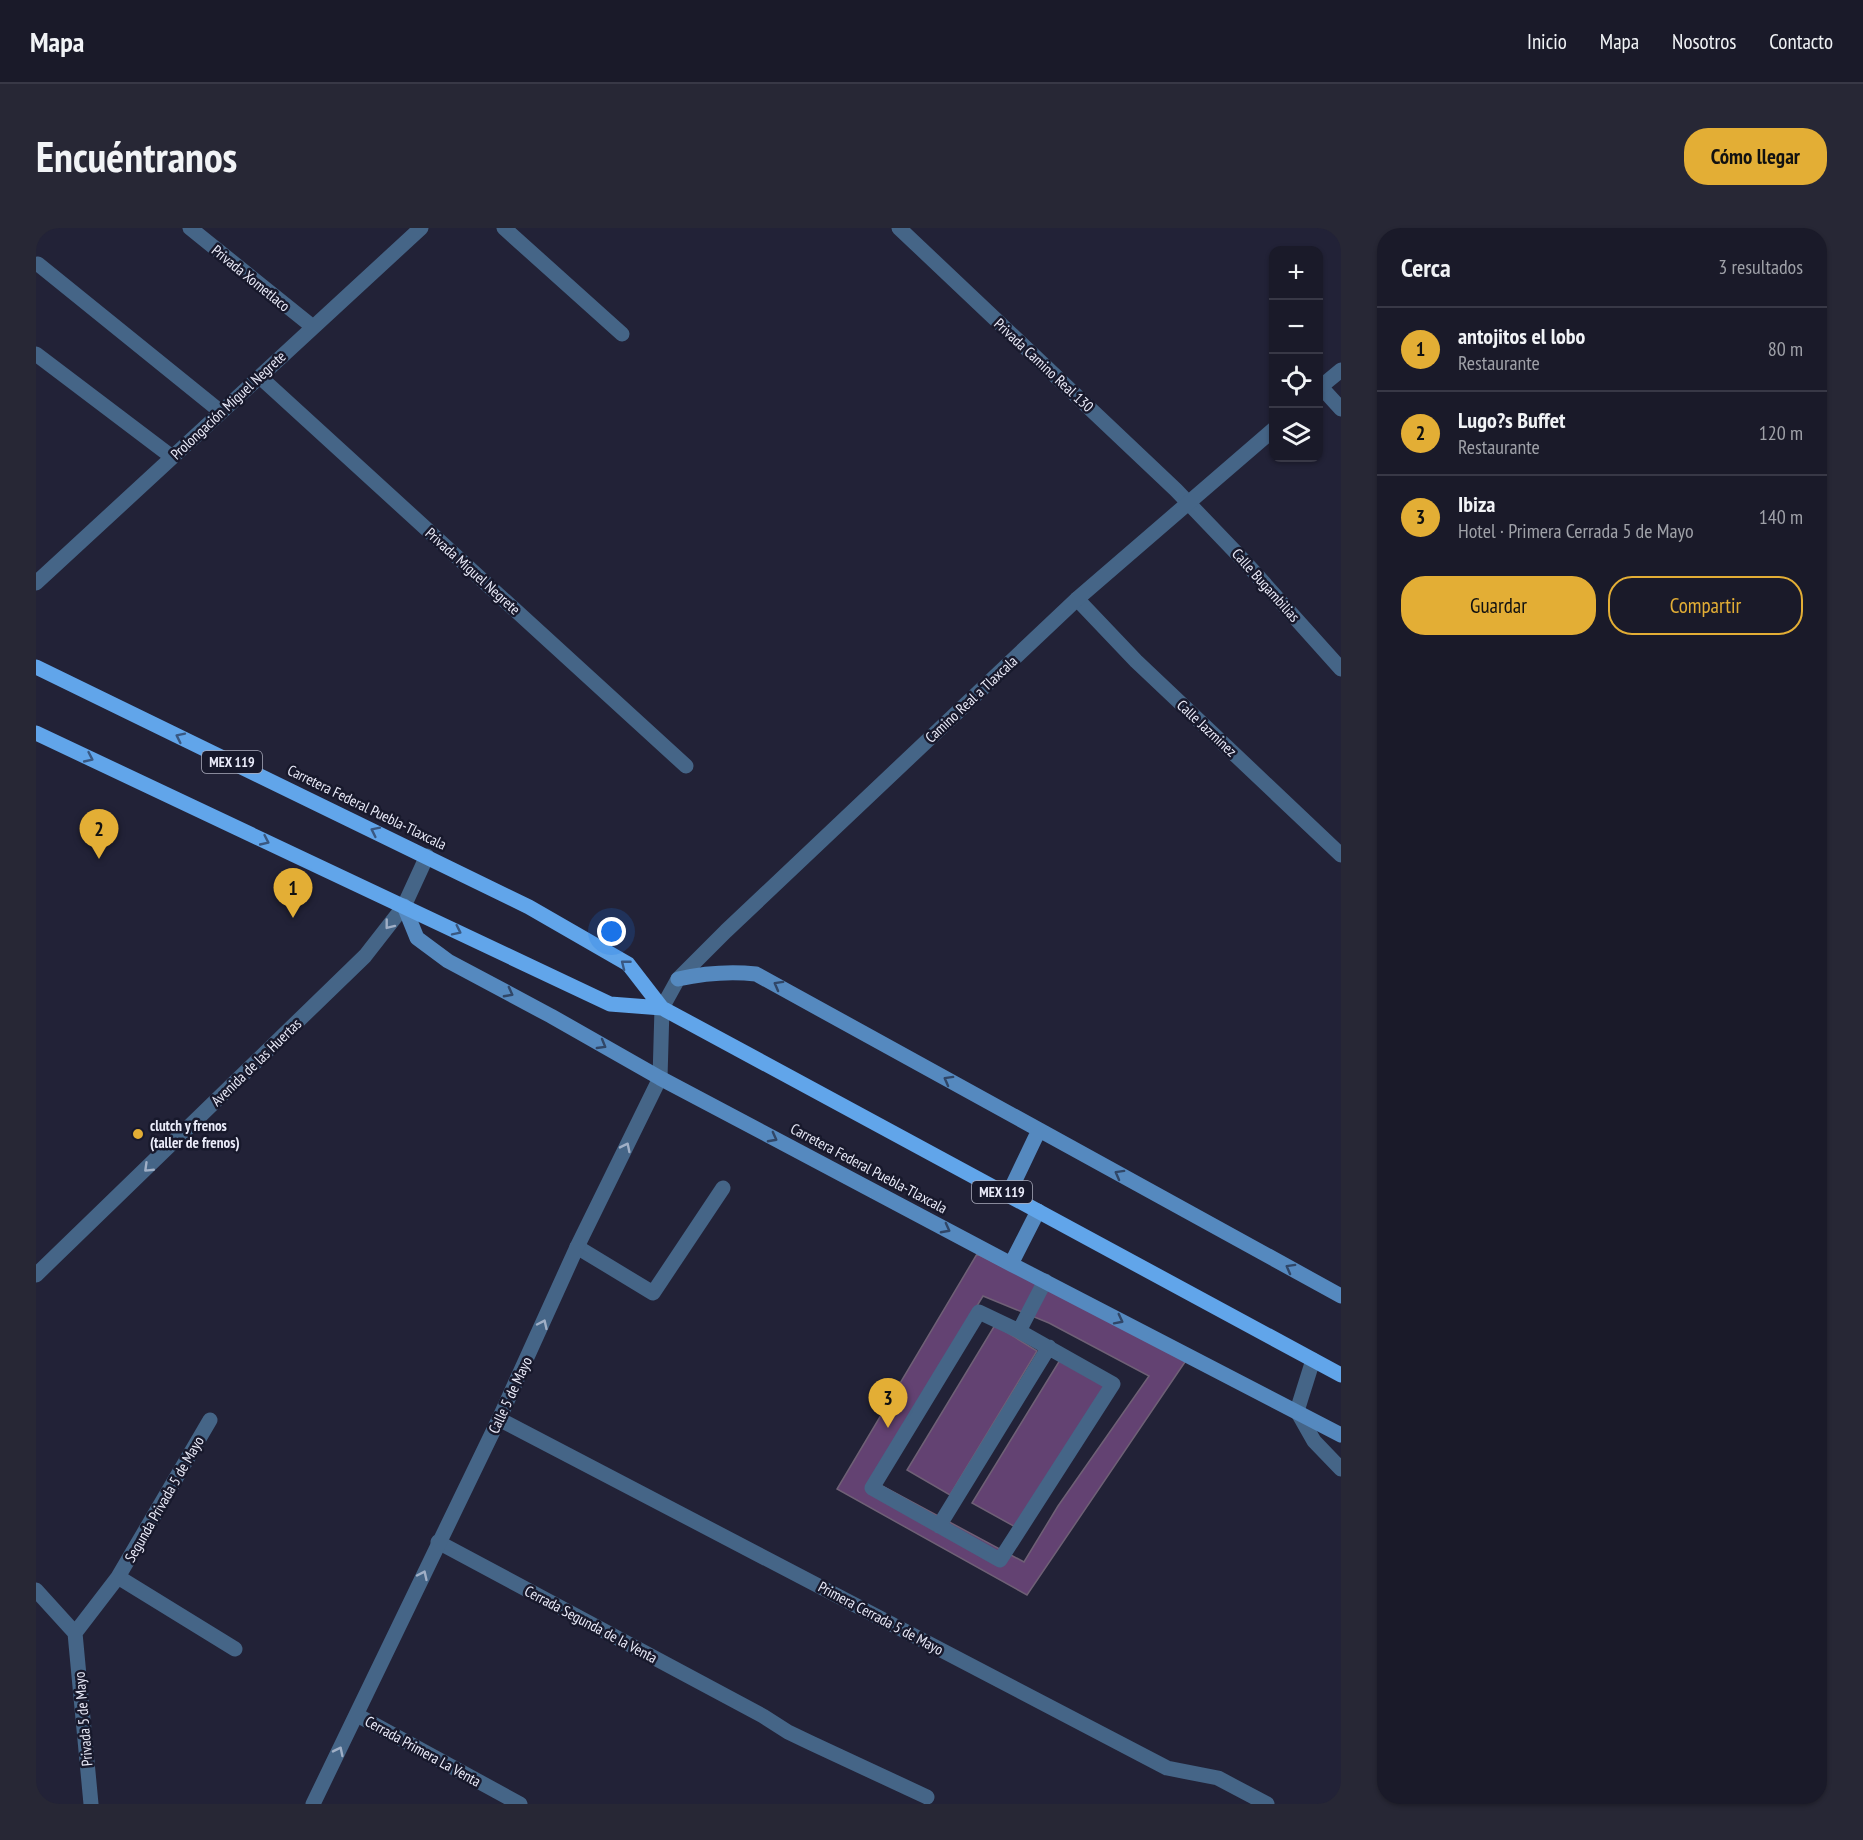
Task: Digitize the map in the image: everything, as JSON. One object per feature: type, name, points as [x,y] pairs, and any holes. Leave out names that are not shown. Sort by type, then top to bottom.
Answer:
[{"type":"main road","name":"Carretera Federal Puebla-Tlaxcala","points":[[36,667],[529,907],[628,964],[662,1008],[1341,1375]]},
{"type":"main road","name":"Carretera Federal Puebla-Tlaxcala","points":[[36,733],[610,1004],[662,1008]]},
{"type":"main road","name":"Carretera Federal Puebla-Tlaxcala","points":[[404,906],[417,938],[448,961],[660,1078],[1341,1435]]},
{"type":"main road","points":[[678,980],[704,974],[738,972],[756,974],[1341,1296]]},
{"type":"main road","points":[[1008,1195],[1039,1130]]},
{"type":"main road","points":[[1011,1264],[1038,1211]]},
{"type":"street","name":"Privada Xometlaco","points":[[190,228],[313,327]]},
{"type":"street","name":"Prolongación Miguel Negrete","points":[[36,583],[421,228]]},
{"type":"street","points":[[504,228],[622,334]]},
{"type":"street","name":"Privada Camino Real 130","points":[[899,228],[1189,503]]},
{"type":"street","points":[[38,264],[221,412]]},
{"type":"street","points":[[36,354],[172,457]]},
{"type":"street","points":[[1323,385],[1341,370]]},
{"type":"street","name":"Privada Miguel Negrete","points":[[260,377],[686,765]]},
{"type":"street","points":[[1323,391],[1341,409]]},
{"type":"street","name":"Camino Real a Tlaxcala","points":[[678,980],[726,931],[1077,599],[1269,433]]},
{"type":"street","name":"Calle Bugambilias","points":[[1189,503],[1341,669]]},
{"type":"street","name":"Calle Jazminez","points":[[1077,599],[1136,661],[1341,855]]},
{"type":"street","name":"Avenida de las Huertas","points":[[36,1275],[365,956],[404,906],[427,856]]},
{"type":"street","name":"Calle 5 de Mayo","points":[[313,1804],[660,1078],[662,1008],[678,980]]},
{"type":"street","points":[[578,1247],[653,1293],[723,1188]]},
{"type":"street","points":[[1019,1330],[1045,1281]]},
{"type":"street","points":[[979,1312],[1019,1330],[1113,1384],[1000,1560],[872,1488],[979,1312]]},
{"type":"street","points":[[939,1526],[1049,1347]]},
{"type":"street","points":[[1313,1360],[1296,1411],[1314,1441],[1341,1469]]},
{"type":"street","name":"Primera Cerrada 5 de Mayo","points":[[499,1419],[1167,1768],[1218,1778],[1267,1804]]},
{"type":"street","name":"Segunda Privada 5 de Mayo","points":[[75,1633],[118,1577],[210,1420]]},
{"type":"street","name":"Cerrada Segunda de la Venta","points":[[438,1542],[811,1743],[927,1797]]},
{"type":"street","name":"Segunda Privada 5 de Mayo","points":[[118,1577],[235,1649]]},
{"type":"street","points":[[36,1590],[75,1633]]},
{"type":"street","name":"Privada 5 de Mayo","points":[[75,1633],[91,1804]]},
{"type":"street","name":"Cerrada Primera La Venta","points":[[357,1715],[520,1804]]},
{"type":"building","points":[[977,1254],[1187,1359],[1027,1595],[837,1489]],"holes":[[[983,1296],[1049,1323],[1149,1376],[1058,1506],[1024,1562],[871,1480]]]},
{"type":"building","points":[[995,1325],[1037,1351],[950,1495],[907,1470]]},
{"type":"building","points":[[1060,1360],[1106,1384],[1019,1529],[972,1503]]},
{"type":"place","name":"Lugo?s Buffet","points":[[99,859]]},
{"type":"place","name":"antojitos el lobo","points":[[293,918]]},
{"type":"place","name":"clutch y frenos (taller de frenos)","points":[[138,1134]]},
{"type":"place","name":"Ibiza","points":[[888,1428]]}]
